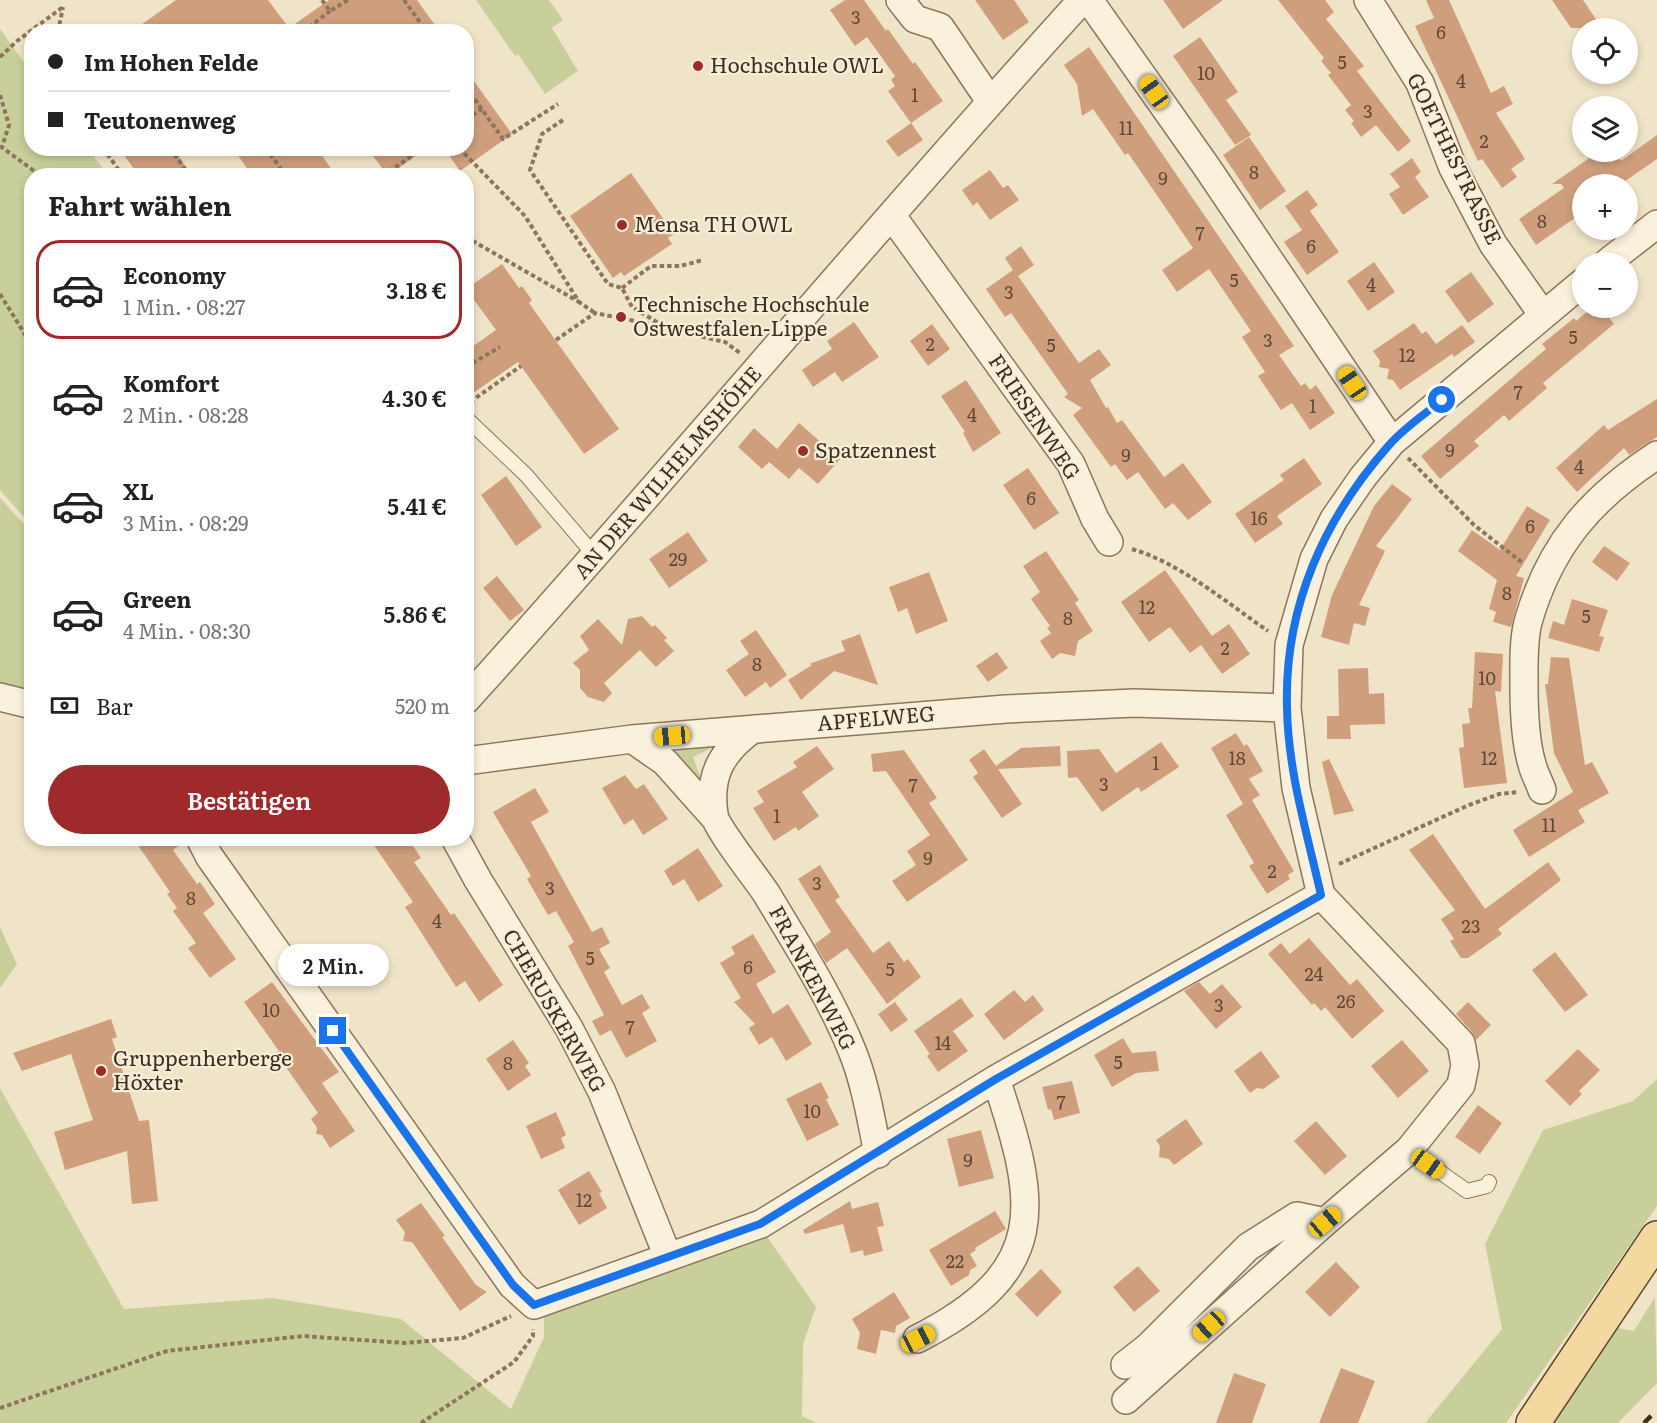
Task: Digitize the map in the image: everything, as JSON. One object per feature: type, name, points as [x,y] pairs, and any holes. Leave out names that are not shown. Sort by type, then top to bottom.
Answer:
[{"type":"main road","points":[[1533,1423],[1652,1256]]},
{"type":"street","points":[[900,0],[915,19],[940,27],[990,101]]},
{"type":"street","name":"AN DER WILHELMSHÖHE","points":[[474,691],[596,557],[990,101],[1082,0]]},
{"type":"street","points":[[1089,0],[1206,166],[1392,442]]},
{"type":"street","name":"GOETHESTRASSE","points":[[1368,0],[1420,83],[1453,168],[1493,244],[1543,315]]},
{"type":"street","name":"FRIESENWEG","points":[[892,216],[1071,464],[1095,519],[1109,542]]},
{"type":"street","points":[[1621,252],[1657,224]]},
{"type":"street","points":[[1126,1400],[1409,1150],[1461,1085],[1465,1065],[1461,1043],[1319,884],[1296,788],[1287,708],[1289,645],[1314,559],[1334,519],[1392,442],[1572,291]]},
{"type":"street","points":[[1542,790],[1532,764],[1524,693],[1528,624],[1544,579],[1559,548],[1581,518],[1620,479],[1657,455]]},
{"type":"street","points":[[0,697],[24,703]]},
{"type":"street","name":"APFELWEG","points":[[474,760],[632,739],[1006,709],[1134,703],[1287,708]]},
{"type":"street","points":[[714,817],[712,792],[722,760],[734,742],[753,729]]},
{"type":"street","name":"FRANKENWEG","points":[[632,739],[665,762],[714,817],[765,892],[819,985],[852,1048],[865,1090],[878,1154]]},
{"type":"street","points":[[205,846],[513,1285],[534,1305],[760,1224],[1319,884]]},
{"type":"street","name":"CHERUSKERWEG","points":[[459,846],[569,1028],[602,1092],[668,1257]]},
{"type":"street","points":[[918,1339],[958,1317],[987,1292],[1008,1269],[1022,1242],[1026,1200],[1019,1150],[996,1079]]},
{"type":"street","points":[[1125,1365],[1148,1347],[1248,1247],[1297,1216],[1325,1222]]},
{"type":"lane","points":[[474,426],[525,475],[596,557]]},
{"type":"lane","points":[[1409,1150],[1467,1191],[1487,1186],[1489,1182]]},
{"type":"path","points":[[322,0],[330,11]]},
{"type":"path","points":[[313,24],[348,0]]},
{"type":"path","points":[[404,0],[421,24]]},
{"type":"path","points":[[39,24],[63,7],[60,24]]},
{"type":"path","points":[[0,57],[24,35]]},
{"type":"path","points":[[0,95],[9,125],[1,147],[30,168]]},
{"type":"path","points":[[474,98],[504,139],[558,104]]},
{"type":"path","points":[[474,114],[482,109]]},
{"type":"path","points":[[563,120],[542,134],[530,171],[608,284],[622,288],[632,307],[665,327]]},
{"type":"path","points":[[394,168],[412,156]]},
{"type":"path","points":[[467,156],[525,216],[579,302]]},
{"type":"path","points":[[474,242],[595,313],[665,327],[686,328],[703,337],[725,342],[735,348]]},
{"type":"path","points":[[622,288],[651,266],[680,266],[703,260]]},
{"type":"path","points":[[0,294],[24,333]]},
{"type":"path","points":[[556,340],[595,313]]},
{"type":"path","points":[[474,362],[500,347]]},
{"type":"path","points":[[474,398],[521,366]]},
{"type":"path","points":[[1392,442],[1474,525],[1544,579]]},
{"type":"path","points":[[1109,542],[1150,554],[1289,645]]},
{"type":"path","points":[[1319,884],[1469,805],[1499,794],[1542,790]]},
{"type":"path","points":[[0,1408],[167,1351],[303,1336],[405,1343],[463,1338],[534,1305],[533,1336],[514,1362],[421,1423]]},
{"type":"green space","points":[[476,0],[549,0],[563,20],[552,28],[578,71],[545,94],[518,54],[515,56]]},
{"type":"green space","points":[[0,29],[24,62],[24,156],[93,156],[103,168],[24,168],[24,517],[0,490]]},
{"type":"green space","points":[[0,498],[24,524],[24,688],[0,685]]},
{"type":"green space","points":[[722,729],[710,749],[693,757],[706,793],[656,734]]},
{"type":"green space","points":[[0,927],[17,964],[0,988]]},
{"type":"green space","points":[[1657,1079],[1657,1206],[1506,1423],[1425,1423],[1502,1329],[1485,1244],[1543,1130],[1633,1101]]},
{"type":"green space","points":[[0,1088],[124,1309],[273,1298],[401,1319],[511,1409],[544,1337],[544,1314],[765,1234],[816,1307],[803,1344],[802,1416],[817,1423],[0,1423]]},
{"type":"green space","points":[[1655,1297],[1657,1383],[1618,1423],[1553,1423],[1618,1328],[1634,1331]]},
{"type":"building","points":[[176,0],[268,0],[286,24],[142,24]]},
{"type":"building","points":[[329,0],[417,0],[434,24],[295,24]]},
{"type":"building","points":[[845,0],[864,0],[913,64],[915,62],[943,101],[911,123],[888,91],[895,86],[891,80],[895,76],[867,37],[855,46],[830,10]]},
{"type":"building","points":[[975,0],[1014,0],[1029,22],[1003,40]]},
{"type":"building","points":[[1163,0],[1223,0],[1183,29]]},
{"type":"building","points":[[1278,0],[1325,0],[1334,12],[1326,19],[1364,66],[1357,71],[1411,141],[1398,152],[1376,125],[1361,137],[1351,123],[1354,121],[1345,110],[1351,105],[1328,75],[1331,73],[1321,61],[1324,58]]},
{"type":"building","points":[[1426,0],[1449,0],[1491,93],[1504,86],[1513,104],[1496,113],[1525,159],[1511,169],[1517,177],[1502,188],[1482,159],[1478,161],[1415,26],[1434,18]]},
{"type":"building","points":[[1552,0],[1583,0],[1595,18],[1572,18],[1571,28]]},
{"type":"building","points":[[1200,37],[1238,92],[1226,100],[1251,135],[1235,145],[1173,56]]},
{"type":"building","points":[[1089,47],[1294,346],[1279,355],[1301,386],[1305,383],[1310,390],[1316,385],[1335,413],[1310,430],[1292,403],[1281,410],[1258,376],[1265,372],[1242,337],[1251,331],[1209,269],[1177,292],[1162,270],[1193,248],[1128,153],[1125,155],[1093,109],[1082,116],[1077,84],[1064,65]]},
{"type":"building","points":[[474,81],[512,134],[464,168],[458,168],[450,156],[474,156]]},
{"type":"building","points":[[911,123],[923,140],[898,157],[886,141]]},
{"type":"building","points":[[1657,135],[1657,159],[1635,174],[1572,174],[1572,220],[1536,245],[1519,219],[1564,188],[1561,184],[1552,184],[1584,162],[1638,162],[1638,149]]},
{"type":"building","points":[[1249,137],[1286,191],[1260,210],[1223,155]]},
{"type":"building","points":[[125,156],[178,156],[187,168],[133,168]]},
{"type":"building","points":[[238,156],[322,156],[331,168],[247,168]]},
{"type":"building","points":[[373,156],[415,156],[399,168],[382,168]]},
{"type":"building","points":[[1412,158],[1421,172],[1415,177],[1429,197],[1403,215],[1389,194],[1400,187],[1390,174]]},
{"type":"building","points":[[990,170],[1003,188],[1008,185],[1019,200],[990,220],[977,202],[973,206],[962,190]]},
{"type":"building","name":"Mensa TH OWL","points":[[631,173],[674,234],[668,238],[672,244],[624,276],[621,272],[613,278],[570,216]]},
{"type":"building","points":[[1307,190],[1318,205],[1310,211],[1339,252],[1307,275],[1284,242],[1302,230],[1285,206]]},
{"type":"building","points":[[1021,246],[1034,265],[1018,276],[1079,363],[1099,349],[1111,365],[1090,380],[1117,423],[1122,420],[1164,477],[1183,463],[1212,502],[1188,520],[1173,503],[1165,509],[1138,472],[1127,480],[1115,464],[1111,467],[1073,415],[1082,408],[1064,397],[1068,394],[1011,313],[1005,317],[986,289],[1013,270],[1005,258]]},
{"type":"building","points":[[1374,262],[1395,292],[1368,311],[1347,281]]},
{"type":"building","points":[[502,264],[519,288],[522,286],[532,300],[529,303],[619,429],[584,454],[518,362],[474,392],[474,345],[496,330],[474,300],[474,283]]},
{"type":"building","points":[[1471,272],[1494,304],[1468,323],[1445,291]]},
{"type":"building","points":[[1574,318],[1576,321],[1580,318],[1609,318],[1614,324],[1543,383],[1547,388],[1509,421],[1504,415],[1474,441],[1479,446],[1440,479],[1421,456],[1546,349],[1542,344]]},
{"type":"building","points":[[854,322],[879,357],[842,382],[835,372],[813,387],[802,370],[832,349],[827,341]]},
{"type":"building","points":[[1414,323],[1422,334],[1426,331],[1436,344],[1462,325],[1475,342],[1454,357],[1452,354],[1400,390],[1393,380],[1387,379],[1389,369],[1379,367],[1380,361],[1373,351]]},
{"type":"building","points":[[932,324],[950,349],[928,366],[910,341]]},
{"type":"building","points":[[966,380],[1001,433],[973,452],[963,433],[965,432],[941,396]]},
{"type":"building","points":[[1657,399],[1657,437],[1629,455],[1624,448],[1577,492],[1556,468],[1604,425],[1608,430]]},
{"type":"building","points":[[799,423],[840,459],[818,484],[799,468],[789,479],[769,462],[762,469],[738,447],[754,428],[777,449]]},
{"type":"building","points":[[1304,458],[1322,484],[1277,516],[1283,524],[1255,543],[1235,514],[1284,480],[1280,475]]},
{"type":"building","points":[[1028,468],[1059,513],[1034,530],[1003,485]]},
{"type":"building","points":[[506,476],[542,527],[516,546],[481,495]]},
{"type":"building","points":[[1392,484],[1412,499],[1376,546],[1385,551],[1359,605],[1370,608],[1365,626],[1354,623],[1349,645],[1321,637],[1332,595],[1374,506]]},
{"type":"building","points":[[1527,506],[1550,520],[1516,576],[1524,578],[1511,627],[1493,622],[1496,612],[1489,609],[1497,580],[1458,551],[1472,530],[1500,550]]},
{"type":"building","points":[[688,532],[708,561],[669,588],[649,559]]},
{"type":"building","points":[[1604,546],[1630,563],[1617,581],[1592,562]]},
{"type":"building","points":[[1046,551],[1079,600],[1075,603],[1093,631],[1078,641],[1075,656],[1060,653],[1052,659],[1040,641],[1051,633],[1047,628],[1050,626],[1031,599],[1040,592],[1023,566]]},
{"type":"building","points":[[1165,570],[1212,636],[1229,624],[1250,654],[1222,674],[1201,645],[1190,653],[1170,627],[1149,642],[1121,602]]},
{"type":"building","points":[[929,572],[948,621],[916,634],[907,608],[898,612],[889,587]]},
{"type":"building","points":[[497,576],[524,610],[510,621],[483,588]]},
{"type":"building","points":[[1572,599],[1608,610],[1599,636],[1604,637],[1599,652],[1548,638],[1553,621],[1564,625]]},
{"type":"building","points":[[642,616],[652,627],[655,625],[667,638],[664,640],[674,651],[656,667],[640,650],[604,683],[612,693],[604,702],[588,697],[580,688],[580,670],[573,663],[589,650],[580,636],[598,619],[622,645],[628,619]]},
{"type":"building","points":[[756,630],[787,675],[770,688],[766,682],[745,697],[726,670],[749,654],[740,641]]},
{"type":"building","points":[[860,634],[878,685],[834,671],[801,700],[788,680],[812,665],[809,664],[845,651],[841,641]]},
{"type":"building","points":[[997,652],[1008,668],[988,682],[976,666]]},
{"type":"building","points":[[1475,652],[1503,654],[1501,692],[1495,691],[1507,783],[1464,788],[1459,748],[1464,747],[1462,724],[1470,723],[1468,708],[1472,708]]},
{"type":"building","points":[[1551,657],[1569,658],[1585,765],[1592,762],[1609,793],[1578,810],[1585,822],[1529,857],[1513,830],[1573,792],[1554,753],[1545,684],[1548,684]]},
{"type":"building","points":[[1368,668],[1369,694],[1384,693],[1385,724],[1350,725],[1351,739],[1327,739],[1327,716],[1339,716],[1338,669]]},
{"type":"building","points":[[1236,733],[1244,746],[1247,744],[1263,771],[1249,779],[1260,795],[1252,800],[1294,871],[1288,875],[1290,879],[1267,894],[1249,866],[1254,863],[1226,815],[1243,804],[1211,748]]},
{"type":"building","points":[[1161,742],[1179,767],[1141,792],[1138,787],[1102,812],[1077,777],[1068,778],[1067,751],[1099,749],[1116,773]]},
{"type":"building","points":[[817,746],[834,769],[802,792],[819,816],[798,831],[796,827],[774,841],[753,808],[764,802],[757,791],[797,767],[793,762]]},
{"type":"building","points":[[1060,746],[1061,766],[998,769],[1022,804],[1002,818],[973,777],[978,773],[969,760],[984,749],[996,766],[1021,748]]},
{"type":"building","points":[[904,750],[937,798],[929,803],[968,860],[907,902],[892,881],[916,865],[907,851],[930,835],[886,771],[873,772],[871,754]]},
{"type":"building","points":[[1329,759],[1354,811],[1334,815],[1322,762]]},
{"type":"building","points":[[625,775],[636,789],[644,784],[668,819],[643,835],[633,819],[624,825],[602,788]]},
{"type":"building","points":[[535,788],[549,812],[531,822],[592,932],[602,927],[610,943],[599,949],[610,968],[604,972],[622,1005],[642,994],[650,1008],[642,1013],[657,1041],[626,1058],[611,1030],[600,1036],[592,1021],[604,1015],[568,946],[574,942],[556,911],[548,915],[527,879],[531,876],[493,812]]},
{"type":"building","points":[[1433,834],[1485,909],[1548,862],[1561,880],[1498,929],[1502,934],[1468,958],[1461,958],[1450,941],[1454,939],[1441,919],[1455,910],[1409,850]]},
{"type":"building","points":[[138,846],[178,846],[173,850],[197,884],[200,882],[215,904],[203,913],[236,959],[210,978],[188,948],[196,943],[173,911],[177,908],[167,894],[170,892]]},
{"type":"building","points":[[374,846],[413,846],[421,858],[414,862],[451,915],[454,913],[503,985],[479,1002],[465,981],[456,987],[405,907],[413,902]]},
{"type":"building","points":[[698,848],[723,886],[698,902],[684,879],[673,886],[664,871]]},
{"type":"building","points":[[820,865],[840,897],[835,900],[873,953],[889,941],[904,962],[908,959],[921,977],[887,1004],[847,948],[826,963],[815,944],[831,932],[798,879]]},
{"type":"building","points":[[753,934],[776,972],[756,984],[773,1014],[788,1004],[812,1044],[786,1061],[772,1037],[759,1045],[749,1028],[755,1024],[734,1002],[741,998],[720,963],[735,954],[731,947]]},
{"type":"building","points":[[1309,938],[1350,985],[1357,979],[1384,1011],[1352,1039],[1325,1007],[1321,1011],[1314,1003],[1312,1005],[1268,954],[1281,943],[1290,954]]},
{"type":"building","points":[[1555,952],[1588,995],[1565,1012],[1532,970]]},
{"type":"building","points":[[272,982],[339,1072],[322,1083],[355,1131],[330,1148],[322,1135],[316,1134],[317,1128],[311,1119],[318,1113],[276,1053],[279,1051],[244,1002]]},
{"type":"building","points":[[1199,982],[1210,994],[1222,984],[1242,1007],[1216,1029],[1184,991]]},
{"type":"building","points":[[1014,990],[1025,1002],[1033,995],[1044,1010],[1004,1040],[984,1014]]},
{"type":"building","points":[[961,998],[974,1016],[953,1031],[968,1051],[938,1072],[927,1056],[930,1054],[914,1031]]},
{"type":"building","points":[[895,1002],[908,1020],[891,1032],[878,1014]]},
{"type":"building","points":[[1468,1002],[1491,1025],[1476,1040],[1456,1014]]},
{"type":"building","points":[[111,1019],[117,1037],[112,1039],[139,1121],[149,1120],[158,1201],[132,1204],[127,1151],[65,1170],[54,1132],[93,1120],[71,1054],[22,1071],[13,1053]]},
{"type":"building","points":[[1123,1038],[1132,1053],[1156,1051],[1159,1071],[1136,1073],[1112,1087],[1094,1055]]},
{"type":"building","points":[[513,1040],[529,1063],[525,1066],[531,1075],[508,1091],[486,1059]]},
{"type":"building","points":[[1402,1040],[1429,1071],[1398,1098],[1371,1066]]},
{"type":"building","points":[[1578,1049],[1600,1070],[1579,1091],[1582,1094],[1570,1106],[1545,1081]]},
{"type":"building","points":[[1261,1051],[1280,1077],[1263,1089],[1257,1088],[1250,1093],[1234,1071]]},
{"type":"building","points":[[1072,1081],[1080,1113],[1054,1120],[1051,1109],[1048,1110],[1042,1087]]},
{"type":"building","points":[[821,1082],[829,1098],[826,1099],[839,1125],[807,1141],[786,1099]]},
{"type":"building","points":[[1478,1105],[1502,1123],[1480,1154],[1455,1137]]},
{"type":"building","points":[[556,1112],[566,1135],[561,1138],[565,1148],[541,1159],[526,1126]]},
{"type":"building","points":[[1186,1119],[1203,1144],[1174,1165],[1169,1159],[1159,1157],[1160,1146],[1156,1140]]},
{"type":"building","points":[[1316,1121],[1347,1156],[1325,1175],[1294,1141]]},
{"type":"building","points":[[981,1130],[994,1178],[959,1187],[947,1139]]},
{"type":"building","points":[[589,1171],[602,1192],[599,1193],[607,1208],[579,1225],[558,1190]]},
{"type":"building","points":[[850,1201],[852,1209],[878,1202],[884,1226],[877,1227],[883,1251],[864,1256],[863,1250],[851,1253],[843,1224],[805,1234],[803,1230]]},
{"type":"building","points":[[421,1203],[476,1285],[487,1292],[460,1311],[412,1242],[403,1241],[405,1232],[396,1220]]},
{"type":"building","points":[[995,1211],[1006,1229],[975,1248],[976,1250],[970,1254],[977,1266],[970,1270],[969,1275],[951,1286],[929,1250]]},
{"type":"building","points":[[1336,1262],[1360,1287],[1330,1317],[1305,1292]]},
{"type":"building","points":[[1138,1266],[1160,1291],[1134,1312],[1113,1287]]},
{"type":"building","points":[[1041,1269],[1062,1292],[1037,1317],[1015,1294]]},
{"type":"building","points":[[894,1292],[910,1318],[896,1326],[895,1333],[881,1330],[876,1354],[857,1349],[860,1333],[852,1319]]},
{"type":"building","points":[[1341,1368],[1375,1381],[1358,1423],[1319,1423]]},
{"type":"building","points":[[1234,1373],[1266,1384],[1252,1423],[1216,1423]]},
{"type":"railway","points":[[1644,1423],[1657,1410]]},
{"type":"place","name":"Hochschule OWL","points":[[698,66]]},
{"type":"place","name":"Mensa TH OWL","points":[[622,225]]},
{"type":"place","name":"Technische Hochschule Ostwestfalen-Lippe","points":[[621,317]]},
{"type":"place","name":"Spatzennest","points":[[803,451]]},
{"type":"place","name":"Gruppenherberge Höxter","points":[[101,1071]]},
{"type":"route","points":[[333,1031],[513,1285],[534,1305],[760,1224],[878,1154],[996,1079],[1321,895],[1296,788],[1287,708],[1289,645],[1314,559],[1334,519],[1392,442],[1442,400]]}]
